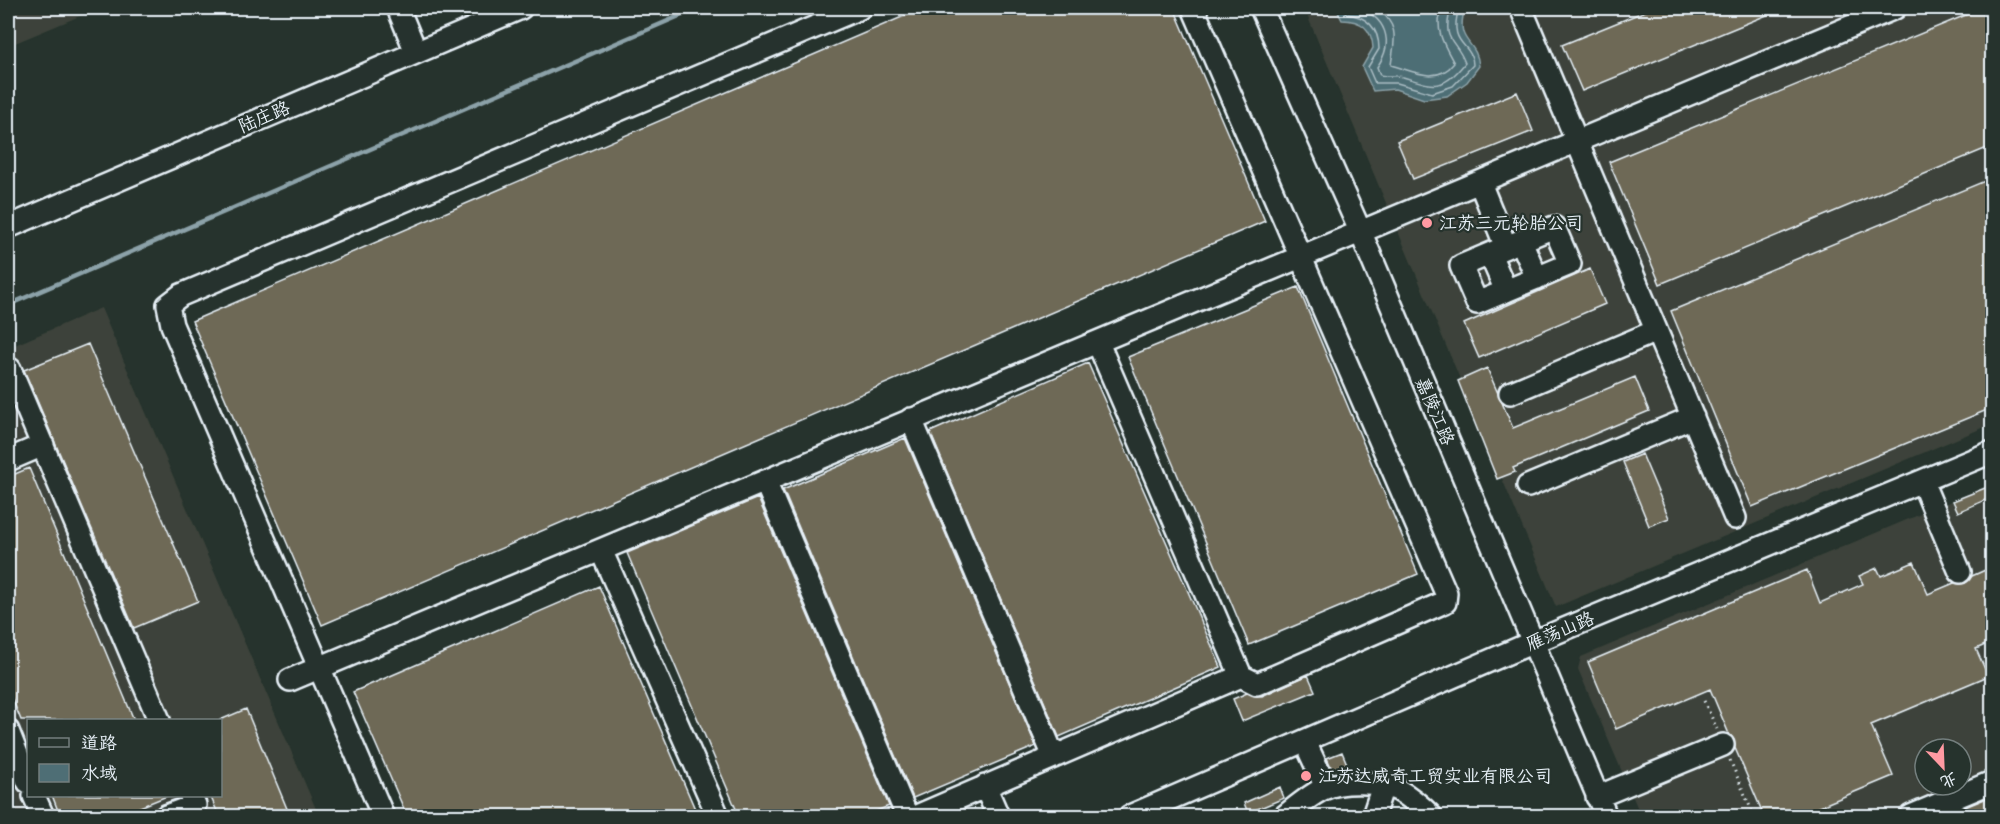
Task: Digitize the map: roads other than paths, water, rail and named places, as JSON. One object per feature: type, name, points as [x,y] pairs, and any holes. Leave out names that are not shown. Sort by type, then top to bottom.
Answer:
[{"type":"street","points":[[398,8],[416,52]]},
{"type":"street","name":"陆庄路","points":[[8,227],[521,8]]},
{"type":"street","points":[[383,816],[172,325],[168,305],[172,299],[860,8]]},
{"type":"street","points":[[1098,343],[1241,676],[1257,684],[1445,602],[1446,593],[1193,8]]},
{"type":"street","name":"嘉陵江路","points":[[1261,8],[1361,233],[1531,643],[1606,816]]},
{"type":"street","points":[[1521,8],[1735,518]]},
{"type":"street","points":[[290,680],[1895,8]]},
{"type":"street","points":[[1480,183],[1506,247],[1506,291]]},
{"type":"street","points":[[1554,227],[1570,264],[1537,278],[1477,303],[1461,266],[1554,227]]},
{"type":"street","points":[[1506,247],[1537,278]]},
{"type":"street","points":[[1510,393],[1656,331]]},
{"type":"street","points":[[8,370],[10,369],[43,445],[159,719]]},
{"type":"street","points":[[1528,486],[1693,417]]},
{"type":"street","points":[[911,419],[1054,757]]},
{"type":"street","points":[[8,460],[43,445]]},
{"type":"street","name":"雁荡山路","points":[[1130,816],[1531,643],[1992,452]]},
{"type":"street","points":[[765,481],[907,816]]},
{"type":"street","points":[[1922,482],[1960,572]]},
{"type":"street","points":[[602,550],[718,816]]},
{"type":"street","points":[[917,816],[1241,676]]},
{"type":"street","points":[[8,731],[27,779]]},
{"type":"street","points":[[1305,742],[1326,787]]},
{"type":"street","points":[[1597,797],[1723,745]]},
{"type":"street","points":[[1911,816],[1960,807],[1992,782]]},
{"type":"street","points":[[1285,816],[1302,801],[1326,787],[1348,784],[1396,789],[1419,804],[1431,816]]},
{"type":"street","points":[[985,786],[998,816]]},
{"type":"street","points":[[1373,816],[1383,786]]},
{"type":"street","points":[[35,797],[43,816]]},
{"type":"street","points":[[166,816],[195,805],[192,797]]},
{"type":"water","points":[[1336,8],[1465,8],[1462,29],[1474,50],[1479,66],[1467,82],[1447,96],[1424,99],[1395,89],[1373,91],[1362,67],[1373,48],[1368,30],[1355,22],[1342,20]]},
{"type":"waterway","points":[[8,305],[698,8]]},
{"type":"place","name":"江苏三元轮胎公司","points":[[1427,223]]},
{"type":"place","name":"江苏达威奇工贸实业有限公司","points":[[1306,776]]}]
